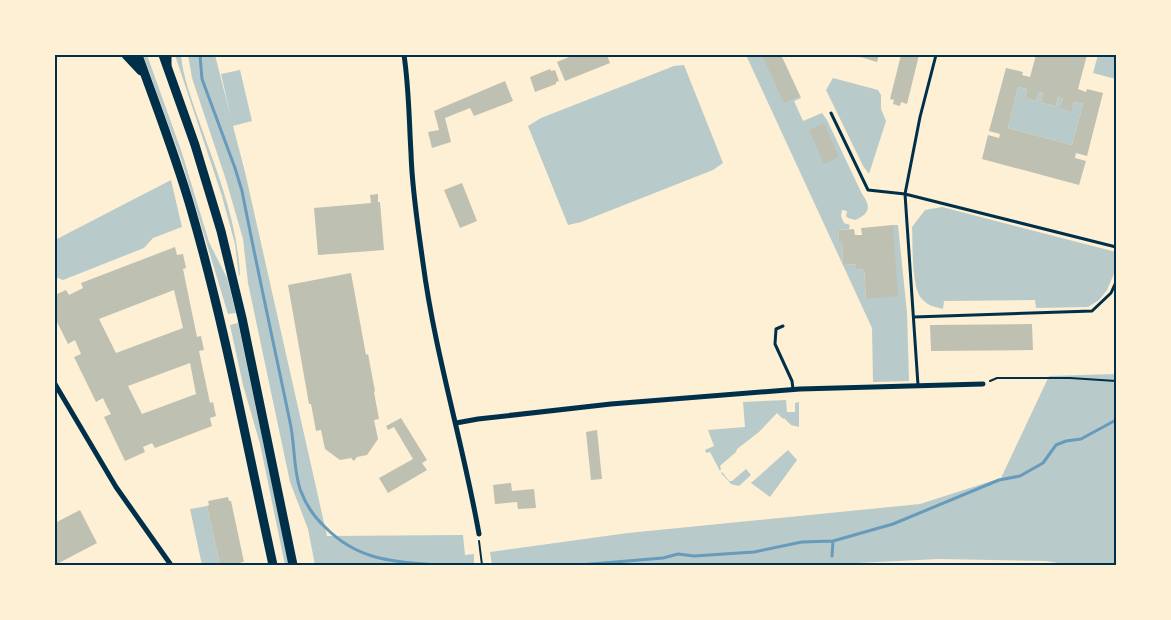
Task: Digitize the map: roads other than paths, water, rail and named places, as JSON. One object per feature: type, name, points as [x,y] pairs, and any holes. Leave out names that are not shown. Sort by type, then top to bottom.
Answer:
[{"type":"main road","points":[[126,55],[146,77]]},
{"type":"main road","points":[[138,55],[174,156],[199,235],[273,565]]},
{"type":"main road","points":[[163,55],[206,180],[232,274],[293,565]]},
{"type":"street","points":[[168,70],[169,55]]},
{"type":"street","points":[[404,55],[411,155],[423,264],[434,326],[479,534]]},
{"type":"street","points":[[55,384],[119,491],[171,565]]},
{"type":"street","points":[[456,423],[610,404],[794,390],[983,384]]},
{"type":"lane","points":[[918,385],[905,194],[920,117],[936,55]]},
{"type":"lane","points":[[831,113],[868,190],[905,194],[1116,247]]},
{"type":"lane","points":[[914,317],[1092,311],[1111,293],[1116,282]]},
{"type":"lane","points":[[783,326],[776,329],[775,344],[792,381],[794,390]]},
{"type":"waterway","points":[[200,55],[202,79],[242,191],[290,422],[296,472],[302,494],[310,509],[321,523],[337,538],[363,553],[390,560],[436,565]]},
{"type":"waterway","points":[[579,565],[663,558],[678,554],[694,556],[754,552],[802,542],[833,541],[893,524],[999,480],[1020,476],[1043,463],[1056,445],[1066,441],[1081,439],[1116,420]]},
{"type":"waterway","points":[[832,556],[833,541]]}]
